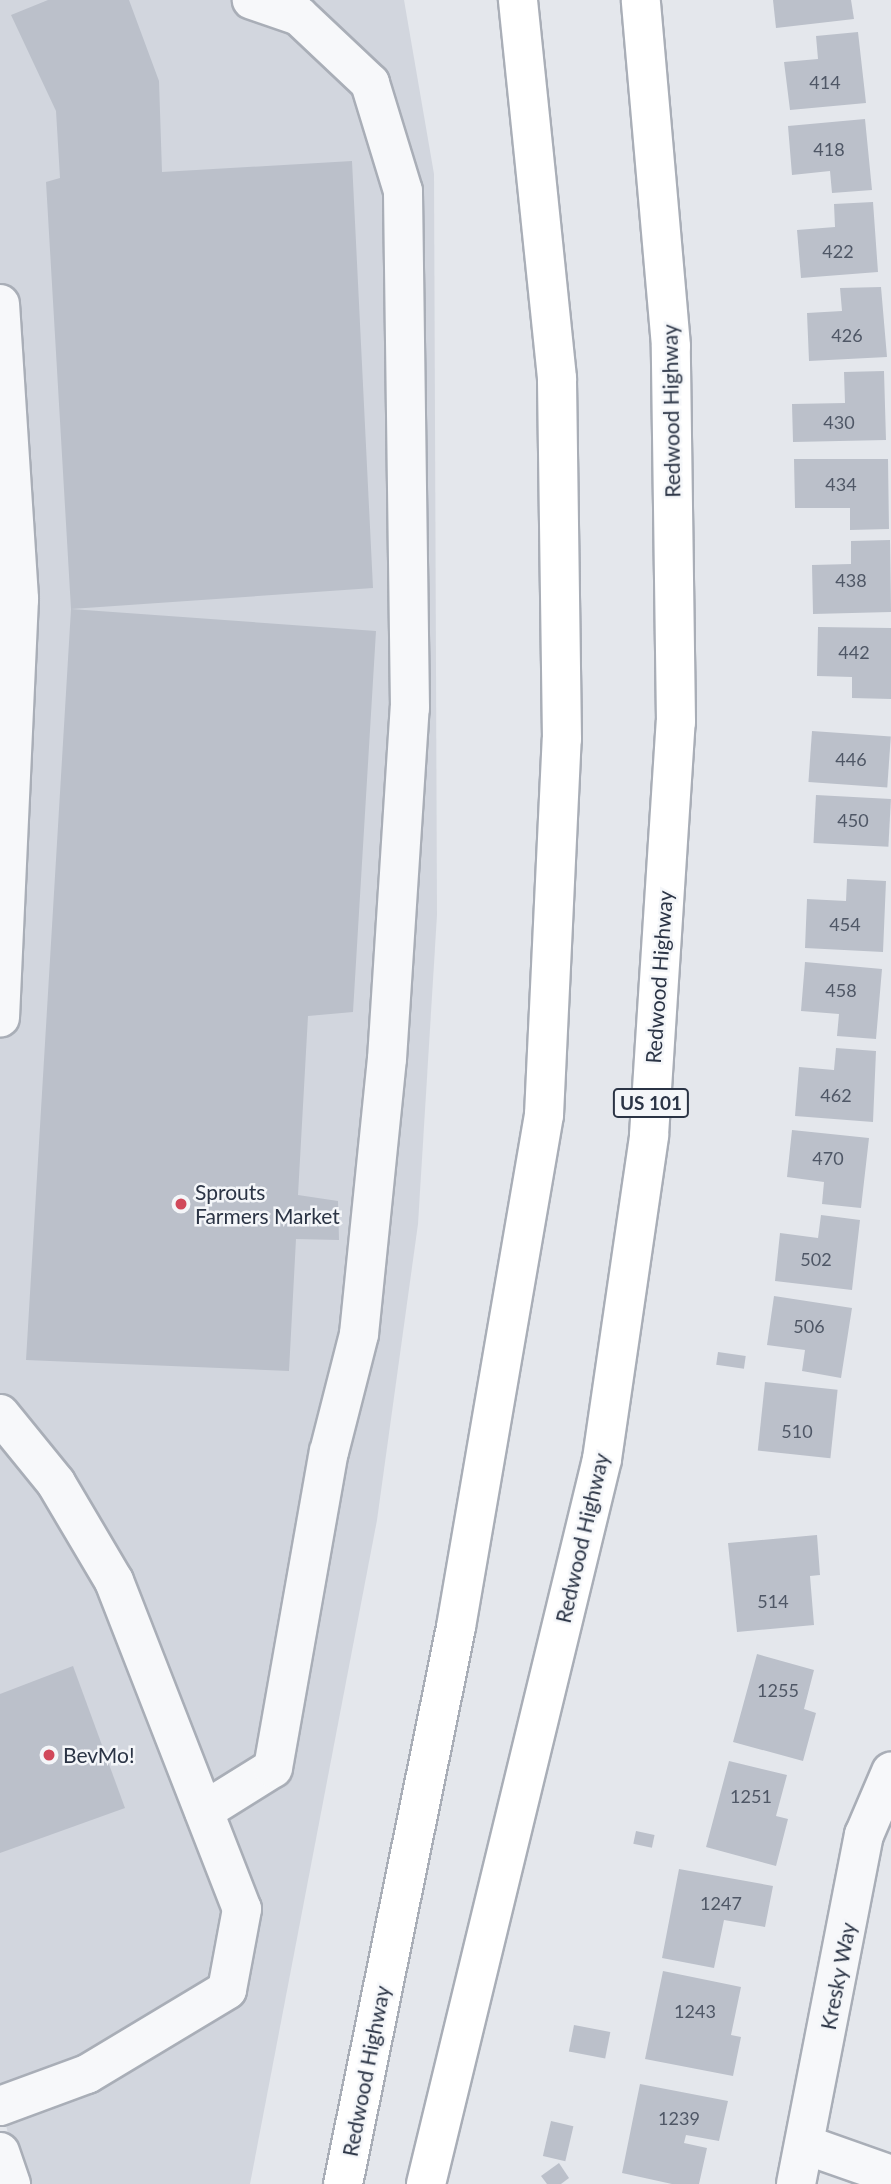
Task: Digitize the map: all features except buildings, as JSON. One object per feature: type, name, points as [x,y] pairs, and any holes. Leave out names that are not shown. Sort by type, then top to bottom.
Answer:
[{"type":"highway","name":"Redwood Highway","points":[[343,2184],[456,1627],[544,1115],[562,740],[558,378],[518,0]]},
{"type":"highway","name":"Redwood Highway","points":[[426,2184],[603,1460],[649,1135],[675,694],[671,346],[640,0]]},
{"type":"street","points":[[204,1811],[273,1768],[329,1452],[359,1335],[387,1059],[410,708],[402,191],[370,83],[299,16],[252,0]]},
{"type":"street","points":[[0,304],[19,599],[0,1018]]},
{"type":"street","points":[[0,1414],[47,1469],[114,1581],[242,1909],[227,1990],[87,2074],[0,2106]]},
{"type":"street","name":"Kresky Way","points":[[796,2184],[806,2145],[864,1835],[891,1772]]},
{"type":"street","points":[[806,2145],[891,2175]]},
{"type":"street","points":[[0,2152],[11,2184]]},
{"type":"shaded area","points":[[0,0],[404,0],[434,174],[437,915],[418,1224],[377,1520],[250,2184],[20,2184],[0,2100]]},
{"type":"place","name":"Sprouts Farmers Market","points":[[181,1204]]},
{"type":"place","name":"BevMo!","points":[[49,1755]]}]
